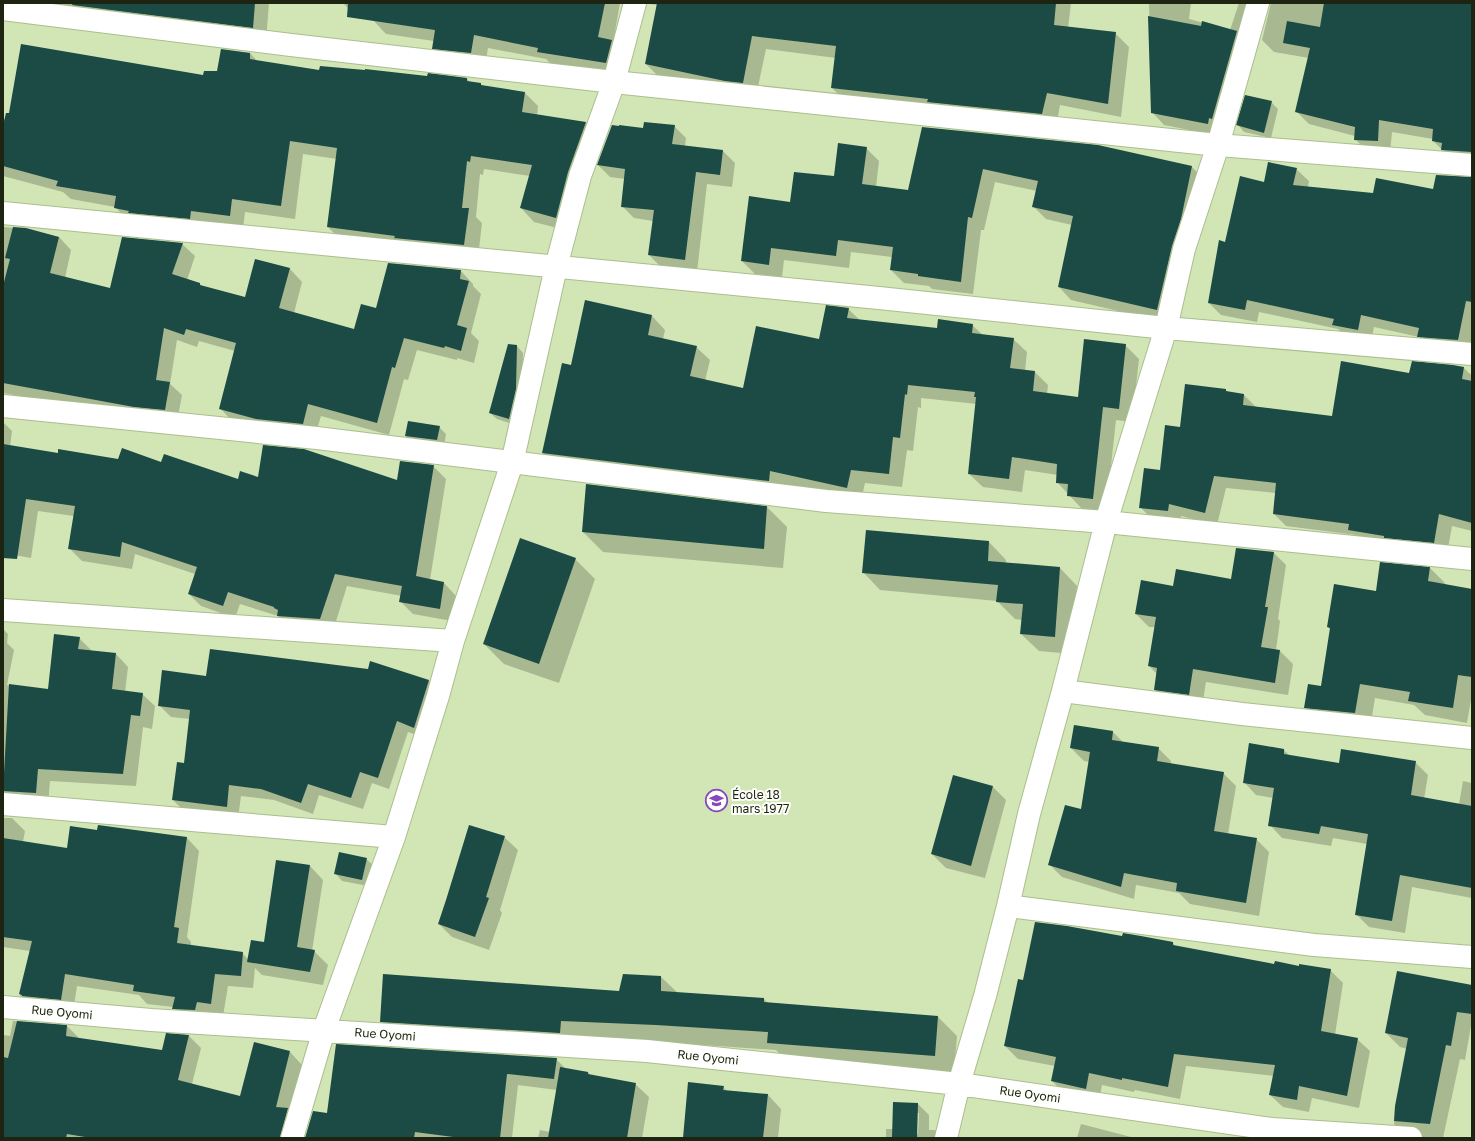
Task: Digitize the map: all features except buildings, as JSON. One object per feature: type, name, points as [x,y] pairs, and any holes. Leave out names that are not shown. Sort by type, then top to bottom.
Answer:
[{"type":"street","points":[[292,1138],[324,1030],[394,837],[438,696],[453,641],[512,462],[556,267],[580,176],[614,82],[635,3]]},
{"type":"street","points":[[946,1138],[959,1084],[985,996],[1008,906],[1029,814],[1063,691],[1106,522],[1166,328],[1184,249],[1218,145],[1258,3]]},
{"type":"street","points":[[3,9],[292,45],[614,82],[1218,145],[1472,165]]},
{"type":"street","points":[[3,213],[879,298],[1166,328],[1472,354]]},
{"type":"street","points":[[3,406],[317,438],[826,501],[1106,522],[1472,559]]},
{"type":"street","points":[[3,610],[453,641]]},
{"type":"street","points":[[1063,691],[1242,714],[1472,738]]},
{"type":"street","points":[[3,804],[394,837]]},
{"type":"street","points":[[1008,906],[1314,945],[1472,957]]},
{"type":"street","name":"Rue Oyomi","points":[[3,1007],[151,1020],[647,1051],[959,1084],[1272,1129],[1411,1138]]},
{"type":"place","name":"École 18 mars 1977","points":[[716,801]]}]
